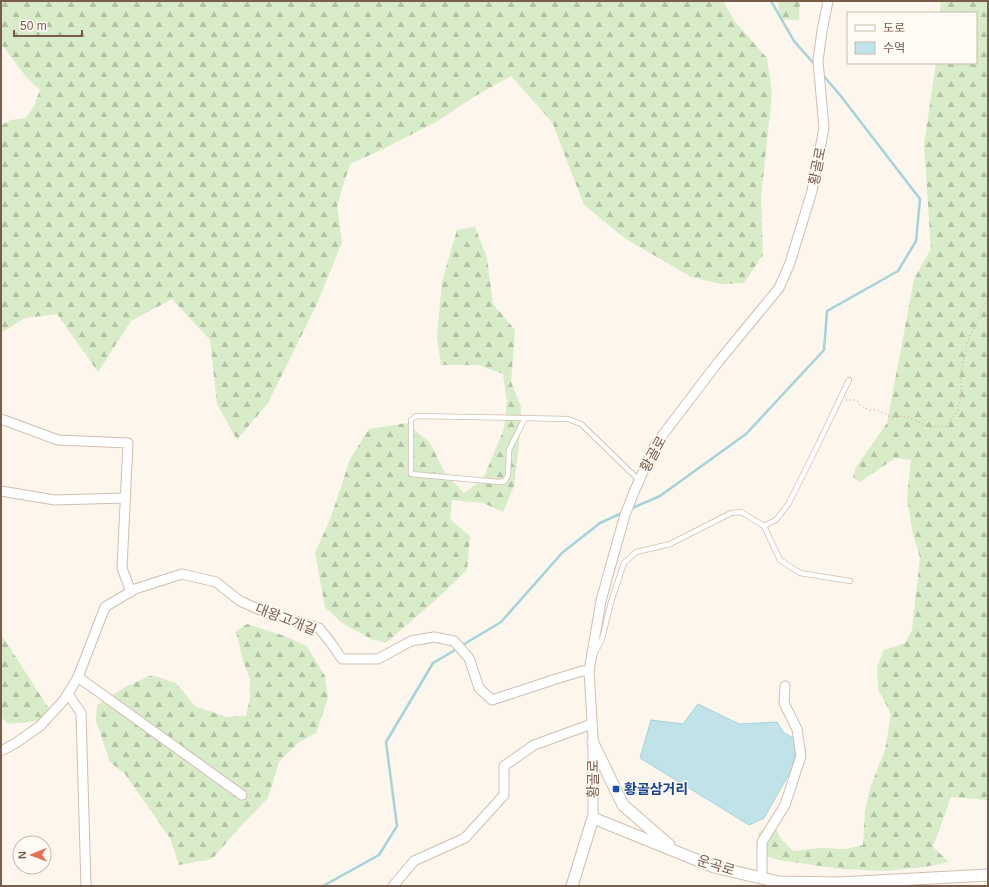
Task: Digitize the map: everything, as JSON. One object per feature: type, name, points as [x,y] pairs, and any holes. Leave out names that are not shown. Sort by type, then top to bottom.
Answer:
[{"type":"street","name":"황골로","points":[[594,818],[593,743],[589,668],[601,601],[625,515],[655,445],[719,361],[779,288],[790,263],[812,191],[824,128],[818,61],[828,1]]},
{"type":"street","points":[[1,419],[58,440],[128,442],[122,568],[131,592]]},
{"type":"street","points":[[1,491],[55,500],[126,498]]},
{"type":"street","name":"대왕고개길","points":[[1,750],[16,743],[40,726],[64,700],[78,677],[105,607],[135,589],[182,574],[216,582],[240,600],[267,613],[319,628],[342,659],[378,659],[411,641],[434,637],[454,641],[469,658],[479,688],[492,700],[589,668]]},
{"type":"street","points":[[78,677],[242,795]]},
{"type":"street","points":[[762,878],[762,842],[785,805],[801,756],[797,729],[784,703],[785,686]]},
{"type":"street","points":[[68,694],[81,713],[86,886]]},
{"type":"street","points":[[393,886],[414,862],[466,838],[504,795],[504,766],[534,745],[592,724]]},
{"type":"street","points":[[593,743],[623,806],[677,852]]},
{"type":"street","points":[[572,886],[594,818]]},
{"type":"street","name":"운곡로","points":[[594,818],[714,867],[779,882],[839,882],[988,875]]},
{"type":"lane","points":[[764,526],[776,520],[789,503],[850,380]]},
{"type":"lane","points":[[525,418],[509,450],[508,475],[505,481],[498,482],[411,474],[411,420],[416,416],[525,418],[568,419],[581,424],[639,480]]},
{"type":"lane","points":[[589,668],[602,639],[611,602],[624,563],[636,552],[670,544],[731,513],[741,512],[764,526],[780,560],[800,573],[850,581]]},
{"type":"path","points":[[840,399],[857,400],[861,406],[870,410],[877,410],[894,418],[901,416],[908,417],[930,427],[946,426],[957,413],[961,395],[961,372],[966,345],[970,335],[980,319],[980,312],[986,304],[988,296]]},
{"type":"green space","points":[[1,1],[723,1],[736,23],[767,58],[772,93],[761,198],[763,255],[744,283],[721,284],[691,277],[626,239],[584,205],[552,122],[511,76],[472,98],[436,122],[350,164],[337,205],[342,242],[317,304],[268,403],[237,440],[217,404],[210,340],[172,299],[131,321],[98,372],[57,314],[25,318],[1,333],[1,125],[11,120],[26,118],[34,106],[40,90],[27,78],[1,44]]},
{"type":"green space","points":[[778,1],[800,1],[799,20],[780,19]]},
{"type":"green space","points":[[941,1],[988,1],[988,800],[951,797],[933,847],[949,862],[924,867],[887,871],[841,869],[779,860],[761,855],[758,833],[773,823],[781,839],[793,851],[819,848],[845,849],[863,845],[865,811],[870,788],[885,750],[891,714],[878,689],[877,667],[884,650],[905,643],[912,630],[920,558],[912,530],[907,498],[911,460],[895,458],[860,482],[853,478],[855,469],[887,423],[914,279],[931,249],[924,144],[936,64],[977,64],[977,12],[940,12]]},
{"type":"green space","points":[[475,227],[487,258],[493,304],[515,330],[511,382],[521,407],[519,445],[514,486],[503,512],[483,503],[452,500],[450,519],[470,536],[467,570],[439,597],[386,643],[371,639],[342,623],[325,607],[315,553],[331,517],[350,459],[369,429],[407,423],[430,443],[445,473],[464,493],[483,479],[504,429],[507,401],[503,374],[479,365],[441,365],[437,337],[442,281],[457,230]]},
{"type":"green space","points":[[247,624],[285,636],[307,646],[325,676],[328,698],[316,733],[299,742],[279,762],[268,798],[212,859],[179,865],[170,838],[125,774],[110,762],[96,721],[97,705],[127,686],[152,675],[176,683],[195,706],[226,717],[246,716],[250,698],[250,679],[243,661],[236,631]]},
{"type":"green space","points":[[1,634],[51,712],[37,721],[8,724],[1,717]]},
{"type":"water","points":[[698,704],[739,724],[777,722],[784,733],[796,739],[794,765],[764,818],[749,825],[640,758],[651,720],[683,724]]},
{"type":"waterway","points":[[771,1],[794,41],[816,66]]},
{"type":"waterway","points":[[630,509],[660,496],[746,434],[824,350],[827,311],[898,271],[916,241],[920,199],[823,75]]},
{"type":"waterway","points":[[461,646],[501,622],[562,553],[600,523],[624,512]]},
{"type":"waterway","points":[[323,886],[379,855],[397,826],[386,742],[433,663],[457,649]]},
{"type":"place","name":"황골삼거리","points":[[616,789]]}]
